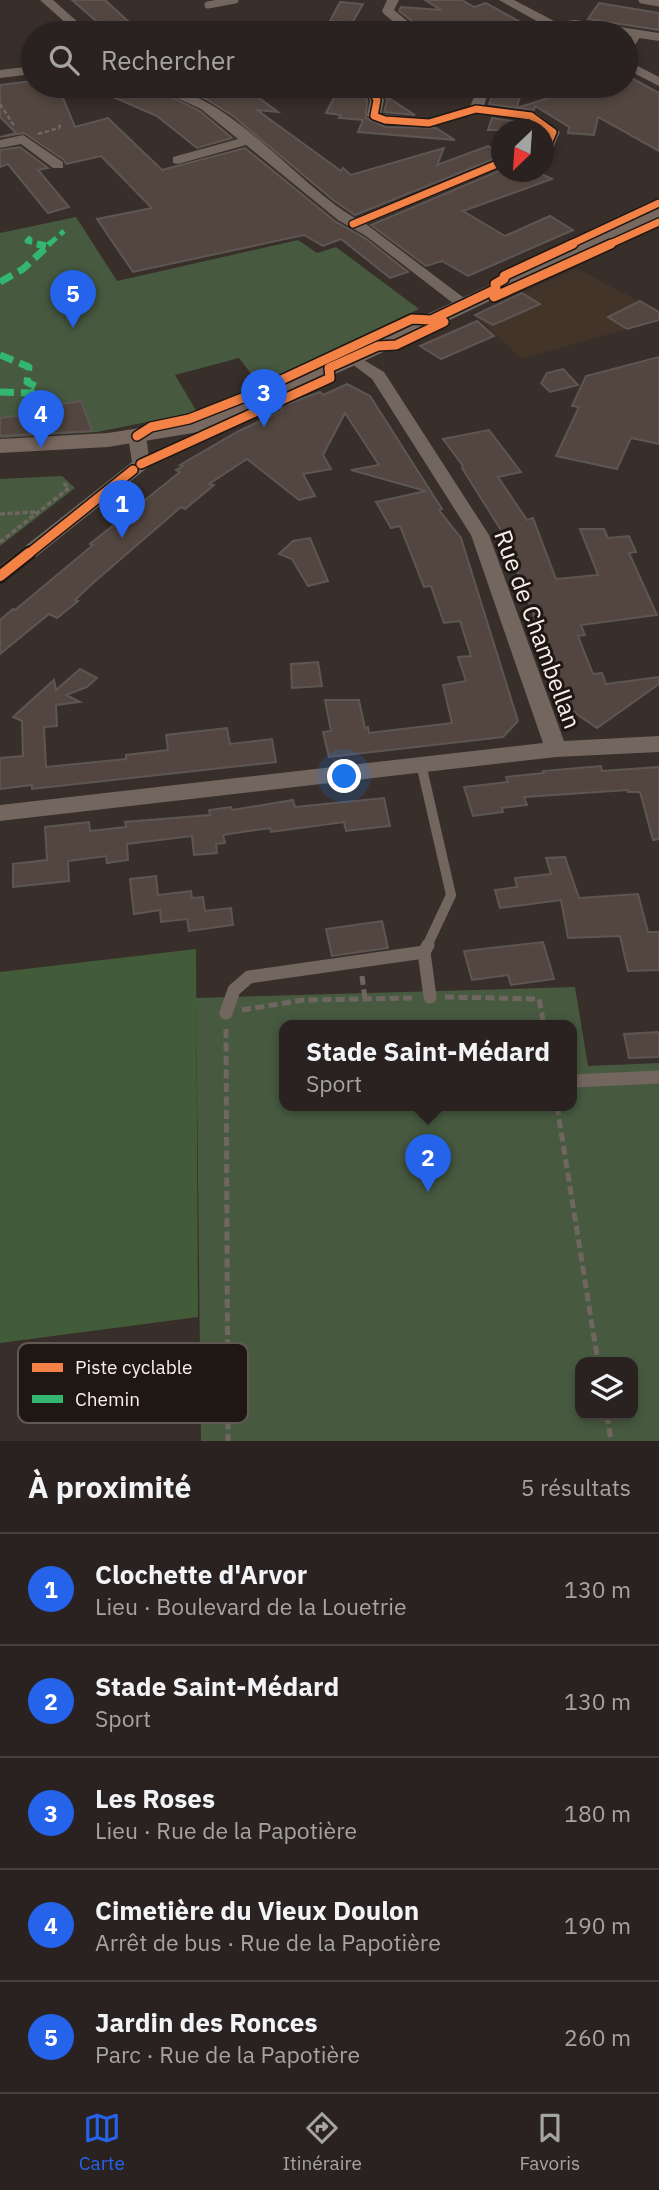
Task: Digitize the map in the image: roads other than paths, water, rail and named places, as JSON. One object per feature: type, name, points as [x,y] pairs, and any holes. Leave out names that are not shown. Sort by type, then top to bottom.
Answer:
[{"type":"street","points":[[46,0],[70,21]]},
{"type":"street","points":[[393,0],[388,11],[401,21]]},
{"type":"street","points":[[505,0],[545,21]]},
{"type":"street","points":[[638,34],[659,37]]},
{"type":"street","points":[[0,74],[21,71]]},
{"type":"street","points":[[638,71],[659,82]]},
{"type":"street","points":[[186,98],[206,106],[353,224],[371,233],[464,304]]},
{"type":"street","points":[[376,98],[374,116],[385,120],[429,123],[476,109],[531,116],[535,119]]},
{"type":"street","points":[[476,109],[480,98]]},
{"type":"street","points":[[0,144],[23,137],[58,165]]},
{"type":"street","points":[[178,160],[250,140]]},
{"type":"street","points":[[353,224],[491,167]]},
{"type":"street","points":[[0,446],[137,436],[196,425],[352,358],[659,212]]},
{"type":"street","name":"Rue de Chambellan","points":[[352,358],[378,376],[480,535],[556,748]]},
{"type":"street","points":[[0,576],[141,464],[137,436]]},
{"type":"street","points":[[0,813],[556,748],[659,744]]},
{"type":"lane","points":[[208,5],[235,0]]},
{"type":"lane","points":[[642,0],[659,3]]},
{"type":"lane","points":[[421,764],[451,895],[424,952],[430,997]]},
{"type":"lane","points":[[226,1013],[234,990],[249,977],[424,952]]},
{"type":"lane","points":[[577,1081],[659,1077]]},
{"type":"place","name":"Jardin des Ronces","points":[[73,328]]},
{"type":"place","name":"Les Roses","points":[[264,427]]},
{"type":"place","name":"Cimetière du Vieux Doulon","points":[[41,448]]},
{"type":"place","name":"Clochette d'Arvor","points":[[122,538]]},
{"type":"place","name":"Stade Saint-Médard","points":[[428,1192]]}]
